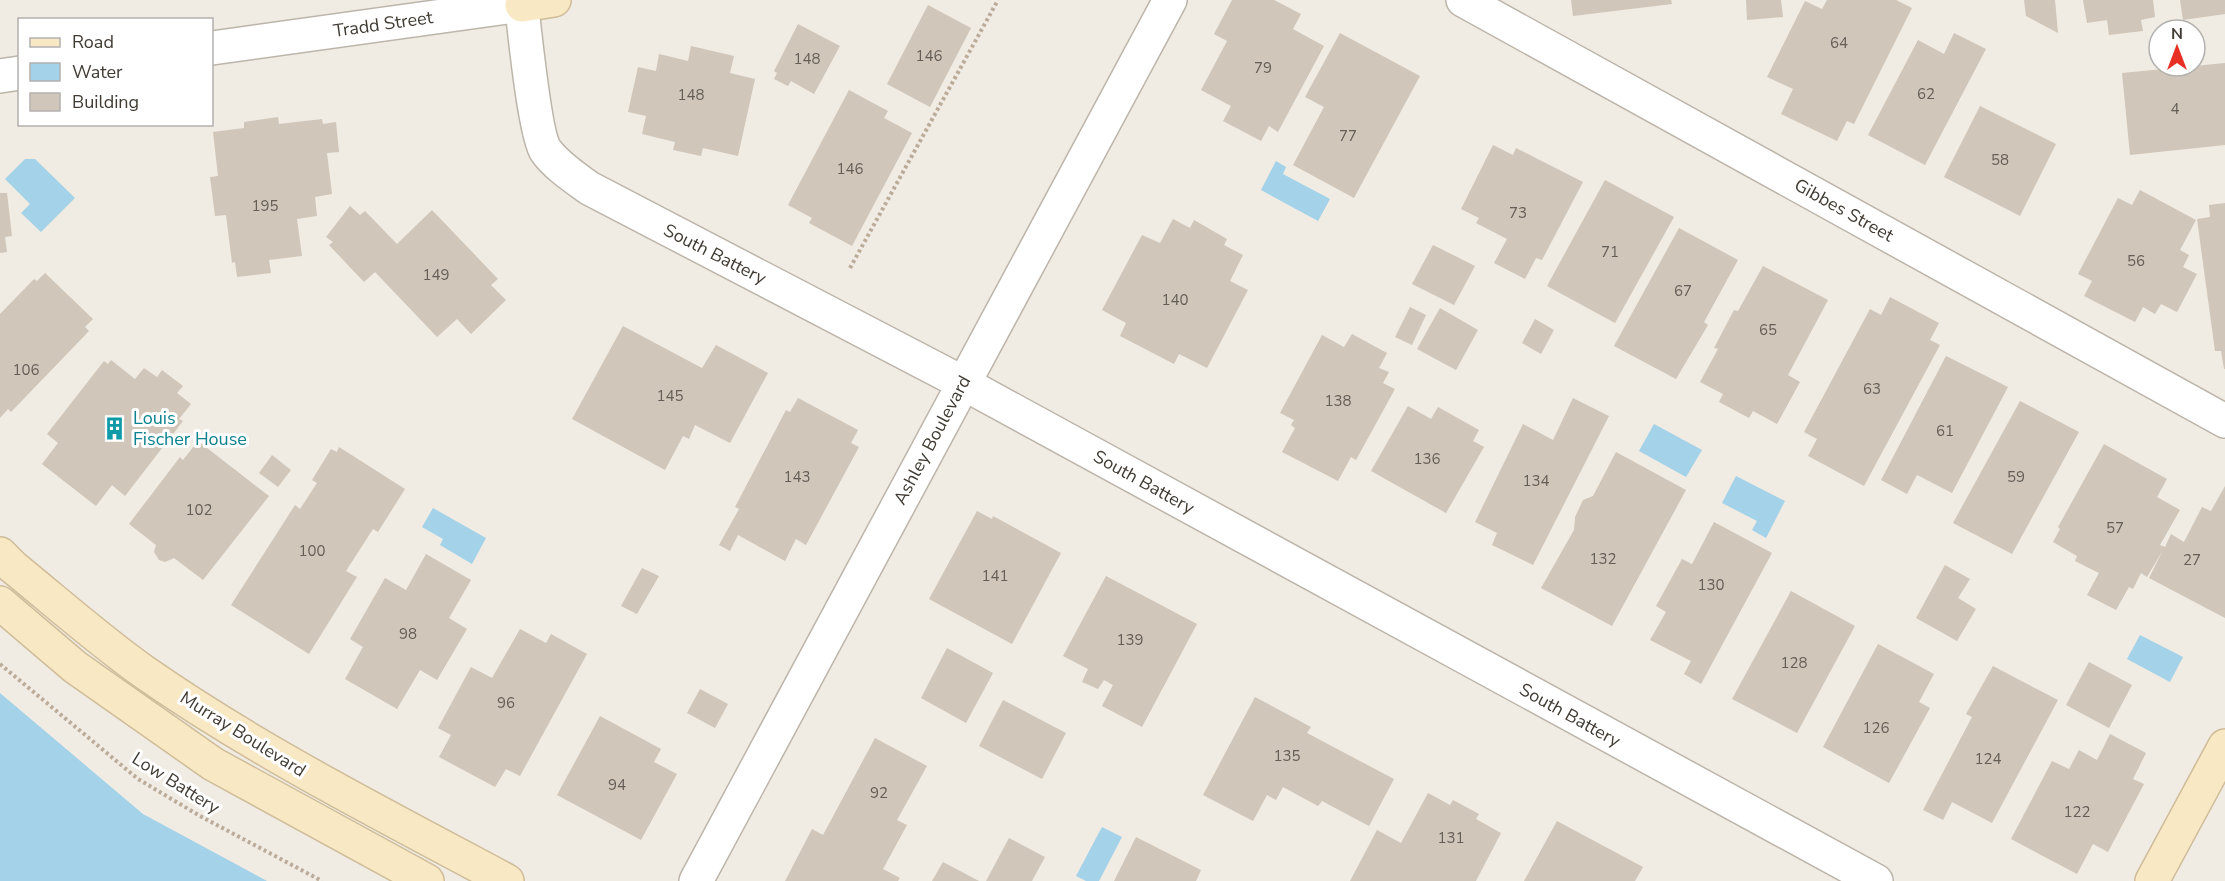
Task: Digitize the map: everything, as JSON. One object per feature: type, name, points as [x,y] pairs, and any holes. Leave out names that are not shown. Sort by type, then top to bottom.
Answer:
[{"type":"street","name":"Tradd Street","points":[[213,48],[521,2],[554,0]]},
{"type":"street","name":"Ashley Boulevard","points":[[696,881],[1170,0]]},
{"type":"street","name":"Gibbes Street","points":[[1463,0],[2225,420]]},
{"type":"street","name":"South Battery","points":[[521,2],[538,120],[545,150],[564,169],[589,188],[963,383],[1876,881]]},
{"type":"street","points":[[0,76],[18,73]]},
{"type":"street","name":"Murray Boulevard","points":[[0,554],[13,567],[144,671],[221,723],[276,757],[507,881]]},
{"type":"street","name":"Murray Boulevard","points":[[0,603],[75,667],[213,764],[427,881]]},
{"type":"street","points":[[2152,881],[2225,746]]},
{"type":"path","points":[[850,268],[998,0]]},
{"type":"path","name":"Low Battery","points":[[0,664],[138,779],[200,816],[322,881]]},
{"type":"water","points":[[25,159],[35,159],[75,198],[41,232],[21,213],[30,204],[5,179]]},
{"type":"water","points":[[1276,161],[1286,167],[1283,174],[1330,199],[1318,221],[1261,190]]},
{"type":"water","points":[[1654,424],[1702,450],[1686,477],[1639,451]]},
{"type":"water","points":[[1736,476],[1785,501],[1766,538],[1752,530],[1757,521],[1722,503]]},
{"type":"water","points":[[433,508],[486,538],[472,564],[440,545],[443,539],[422,527]]},
{"type":"water","points":[[2140,635],[2183,657],[2170,682],[2127,659]]},
{"type":"water","points":[[0,693],[143,814],[267,881],[0,881]]},
{"type":"water","points":[[1102,827],[1122,837],[1099,881],[1086,881],[1076,876]]},
{"type":"building","points":[[1232,0],[1274,0],[1301,14],[1293,29],[1324,46],[1278,132],[1269,126],[1261,141],[1223,121],[1231,106],[1201,90],[1227,41],[1214,34]]},
{"type":"building","points":[[1571,0],[1671,0],[1672,4],[1573,16]]},
{"type":"building","points":[[1746,0],[1781,0],[1783,17],[1747,20]]},
{"type":"building","points":[[1827,0],[1896,0],[1912,8],[1854,124],[1847,121],[1837,141],[1781,114],[1793,89],[1767,77],[1805,1],[1822,9]]},
{"type":"building","points":[[2024,0],[2055,0],[2058,33],[2026,16]]},
{"type":"building","points":[[2083,0],[2153,0],[2155,17],[2141,20],[2143,31],[2109,35],[2107,20],[2087,23]]},
{"type":"building","points":[[2180,0],[2225,0],[2225,14],[2183,18]]},
{"type":"building","points":[[928,5],[971,28],[930,107],[887,84]]},
{"type":"building","points":[[798,24],[840,46],[814,94],[791,81],[788,86],[774,79],[777,73],[774,71]]},
{"type":"building","points":[[1340,33],[1420,76],[1354,198],[1293,165],[1324,107],[1305,97]]},
{"type":"building","points":[[1954,33],[1986,49],[1925,165],[1868,135],[1918,40],[1944,54]]},
{"type":"building","points":[[691,46],[734,56],[730,73],[755,79],[738,156],[703,148],[701,156],[673,150],[675,142],[642,134],[646,116],[628,112],[638,67],[656,71],[659,54],[688,61]]},
{"type":"building","points":[[2225,63],[2225,145],[2130,155],[2122,73],[2147,71],[2147,78],[2207,78],[2207,65]]},
{"type":"building","points":[[849,90],[888,111],[884,118],[912,133],[852,246],[809,223],[812,218],[788,205]]},
{"type":"building","points":[[1980,106],[2056,144],[2020,216],[1944,177]]},
{"type":"building","points":[[278,117],[279,124],[322,119],[323,124],[336,122],[339,152],[327,153],[332,194],[315,197],[317,216],[297,219],[302,256],[269,260],[271,273],[237,277],[235,262],[232,263],[226,215],[215,216],[210,177],[218,176],[213,132],[244,128],[244,122]]},
{"type":"building","points":[[1493,145],[1513,155],[1516,148],[1583,182],[1542,260],[1536,258],[1525,279],[1494,263],[1507,239],[1476,223],[1479,218],[1461,209]]},
{"type":"building","points":[[1605,180],[1674,217],[1615,323],[1547,286]]},
{"type":"building","points":[[2140,190],[2196,220],[2180,250],[2189,255],[2183,267],[2197,274],[2177,312],[2161,304],[2155,314],[2143,307],[2135,322],[2084,296],[2092,281],[2078,274],[2118,198],[2132,205]]},
{"type":"building","points":[[0,193],[7,193],[12,236],[5,237],[7,252],[0,253]]},
{"type":"building","points":[[2225,203],[2224,369],[2221,351],[2215,351],[2197,219],[2210,217],[2209,205]]},
{"type":"building","points":[[350,206],[360,215],[365,211],[397,244],[432,210],[498,279],[491,285],[506,300],[471,334],[457,319],[437,337],[375,272],[364,282],[329,245],[333,242],[326,237]]},
{"type":"building","points":[[1173,219],[1190,228],[1194,220],[1227,239],[1224,245],[1243,255],[1230,281],[1248,290],[1207,368],[1179,354],[1174,364],[1120,336],[1126,323],[1102,310],[1142,235],[1160,243]]},
{"type":"building","points":[[1679,228],[1738,260],[1704,322],[1708,325],[1676,379],[1614,346]]},
{"type":"building","points":[[1433,245],[1475,266],[1454,305],[1412,284]]},
{"type":"building","points":[[1763,266],[1828,300],[1788,375],[1800,382],[1777,424],[1753,411],[1749,418],[1719,402],[1723,394],[1700,382],[1718,349],[1714,348],[1734,310],[1738,311]]},
{"type":"building","points":[[45,273],[93,319],[85,327],[89,331],[11,412],[8,409],[0,418],[0,314],[34,279],[37,281]]},
{"type":"building","points":[[1890,297],[1939,323],[1930,340],[1940,345],[1864,486],[1808,456],[1817,439],[1804,432],[1870,309],[1881,315]]},
{"type":"building","points":[[1410,307],[1426,315],[1412,345],[1395,337]]},
{"type":"building","points":[[1440,308],[1478,330],[1456,370],[1417,349]]},
{"type":"building","points":[[1535,319],[1554,330],[1541,354],[1522,343]]},
{"type":"building","points":[[623,326],[702,368],[716,345],[768,373],[730,443],[695,425],[689,439],[683,436],[665,470],[572,419]]},
{"type":"building","points":[[1352,334],[1387,353],[1379,368],[1389,372],[1383,383],[1395,389],[1356,460],[1351,457],[1338,481],[1282,452],[1295,428],[1291,425],[1294,420],[1280,413],[1322,335],[1344,347]]},
{"type":"building","points":[[1946,356],[2008,387],[1952,493],[1917,475],[1907,494],[1881,480]]},
{"type":"building","name":"Louis Fischer House","points":[[111,360],[135,379],[144,368],[157,377],[162,370],[183,386],[177,393],[191,404],[179,419],[183,421],[125,496],[112,485],[96,506],[42,464],[58,443],[47,434],[104,361],[108,364]]},
{"type":"building","points":[[798,398],[858,430],[851,443],[859,447],[806,545],[796,539],[785,561],[738,535],[730,551],[719,545],[739,509],[735,507],[786,410],[790,412]]},
{"type":"building","points":[[1573,398],[1609,416],[1533,565],[1492,545],[1497,533],[1475,522],[1523,424],[1553,440]]},
{"type":"building","points":[[2020,401],[2079,432],[2012,554],[1953,523]]},
{"type":"building","points":[[1408,406],[1431,419],[1438,407],[1479,430],[1473,441],[1484,447],[1446,513],[1371,471]]},
{"type":"building","points":[[198,441],[269,496],[203,580],[174,558],[165,562],[159,560],[154,552],[156,545],[129,524],[180,457],[183,460]]},
{"type":"building","points":[[2104,444],[2167,479],[2157,497],[2180,510],[2160,545],[2165,547],[2171,534],[2184,542],[2202,507],[2211,511],[2225,486],[2225,618],[2149,578],[2163,550],[2147,577],[2141,573],[2133,589],[2129,587],[2116,610],[2087,595],[2099,573],[2075,561],[2077,556],[2053,542],[2060,529],[2058,527]]},
{"type":"building","points":[[339,447],[405,489],[378,532],[373,529],[346,571],[357,577],[309,654],[231,605],[295,505],[300,509],[317,483],[312,480],[331,449],[337,452]]},
{"type":"building","points":[[1616,452],[1686,490],[1612,626],[1541,588],[1574,530],[1575,517],[1583,500],[1593,496]]},
{"type":"building","points":[[272,455],[291,470],[278,487],[259,473]]},
{"type":"building","points":[[977,511],[992,519],[993,516],[1061,553],[1012,644],[929,599]]},
{"type":"building","points":[[1714,522],[1772,553],[1701,684],[1684,674],[1691,661],[1650,640],[1666,612],[1656,606],[1682,559],[1692,564]]},
{"type":"building","points":[[426,554],[471,580],[449,618],[467,629],[437,680],[420,670],[397,709],[345,679],[363,647],[350,639],[385,578],[406,590]]},
{"type":"building","points":[[1945,565],[1970,579],[1958,598],[1976,609],[1957,641],[1916,618]]},
{"type":"building","points":[[642,568],[659,576],[637,614],[621,606]]},
{"type":"building","points":[[1106,576],[1197,624],[1142,727],[1102,706],[1113,685],[1104,680],[1098,689],[1082,682],[1088,669],[1063,656]]},
{"type":"building","points":[[1791,591],[1855,626],[1797,733],[1732,699]]},
{"type":"building","points":[[520,629],[546,643],[551,634],[587,654],[520,776],[506,769],[495,787],[439,757],[451,735],[438,728],[471,667],[492,678]]},
{"type":"building","points":[[1878,644],[1934,674],[1919,702],[1930,708],[1889,783],[1823,747]]},
{"type":"building","points":[[947,648],[993,673],[966,723],[921,698]]},
{"type":"building","points":[[2089,662],[2132,685],[2109,728],[2066,705]]},
{"type":"building","points":[[1993,666],[2058,700],[1992,823],[1952,802],[1943,820],[1923,810],[1972,717],[1966,714]]},
{"type":"building","points":[[700,689],[728,704],[715,728],[687,713]]},
{"type":"building","points":[[1255,697],[1311,727],[1307,733],[1394,779],[1369,826],[1322,801],[1318,806],[1283,787],[1276,800],[1267,795],[1253,821],[1203,795]]},
{"type":"building","points":[[1003,700],[1066,733],[1042,779],[979,746]]},
{"type":"building","points":[[600,716],[661,749],[654,762],[677,774],[641,840],[557,795]]},
{"type":"building","points":[[2110,734],[2146,753],[2133,779],[2144,784],[2108,852],[2093,844],[2077,874],[2011,839],[2052,761],[2069,769],[2079,750],[2097,760]]},
{"type":"building","points":[[875,738],[927,766],[897,820],[907,825],[883,869],[900,878],[898,881],[785,881],[812,829],[823,835]]},
{"type":"building","points":[[1428,793],[1450,805],[1453,800],[1479,814],[1476,819],[1501,833],[1476,881],[1350,881],[1377,830],[1401,843]]},
{"type":"building","points":[[1557,821],[1643,867],[1635,881],[1524,881]]},
{"type":"building","points":[[1136,837],[1201,870],[1196,881],[1114,881]]},
{"type":"building","points":[[1009,838],[1045,857],[1032,881],[986,881]]},
{"type":"building","points":[[943,862],[979,881],[932,881]]},
{"type":"place","name":"Louis Fischer House","points":[[115,428]]}]
